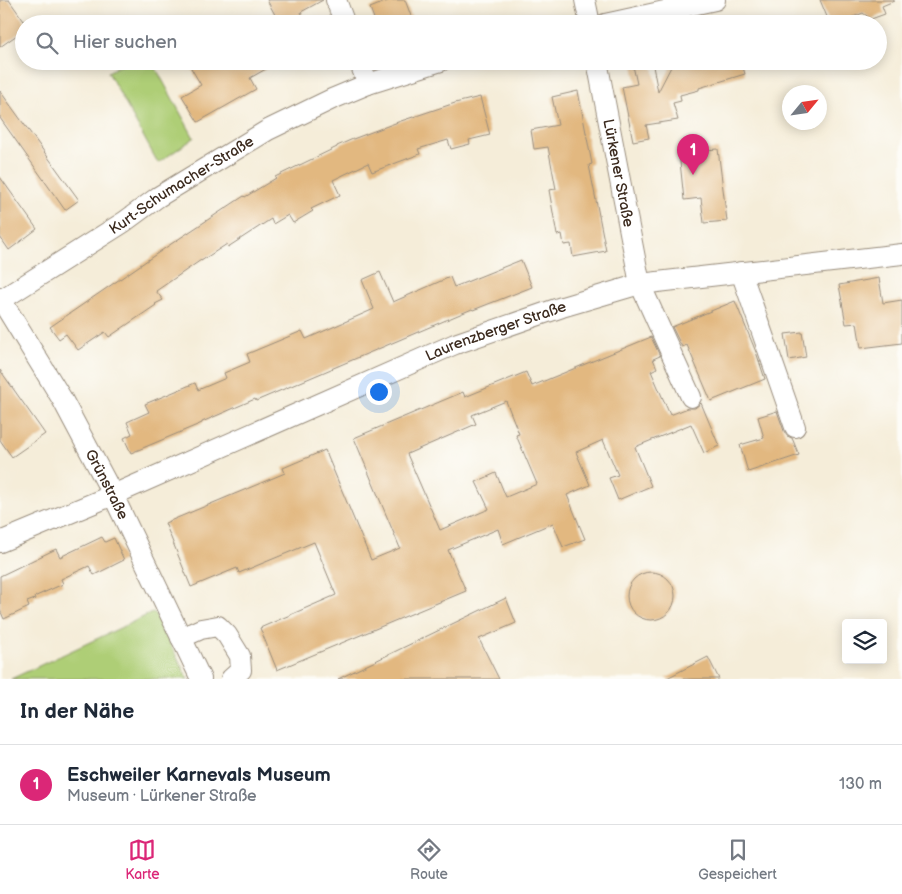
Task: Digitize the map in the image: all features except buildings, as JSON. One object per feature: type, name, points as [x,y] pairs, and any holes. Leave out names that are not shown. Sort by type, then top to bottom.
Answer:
[{"type":"street","points":[[336,0],[342,15]]},
{"type":"street","points":[[585,0],[588,15]]},
{"type":"street","points":[[646,15],[715,0]]},
{"type":"street","points":[[363,70],[368,84]]},
{"type":"street","name":"Kurt-Schumacher-Straße","points":[[1,299],[124,222],[158,197],[268,130],[368,84],[412,70]]},
{"type":"street","name":"Lürkener Straße","points":[[599,70],[640,284],[691,396]]},
{"type":"street","name":"Laurenzberger Straße","points":[[0,542],[112,495],[455,344],[562,307],[640,284],[902,254]]},
{"type":"street","points":[[741,272],[795,427]]},
{"type":"street","name":"Grünstraße","points":[[1,299],[62,399],[112,495],[201,679]]},
{"type":"street","points":[[181,638],[201,629],[218,626],[227,635],[240,656],[241,670],[232,679]]},
{"type":"green space","points":[[111,70],[157,70],[194,138],[158,163],[108,72]]},
{"type":"green space","points":[[154,612],[188,679],[11,679]]},
{"type":"place","name":"Eschweiler Karnevals Museum","points":[[693,175]]}]
